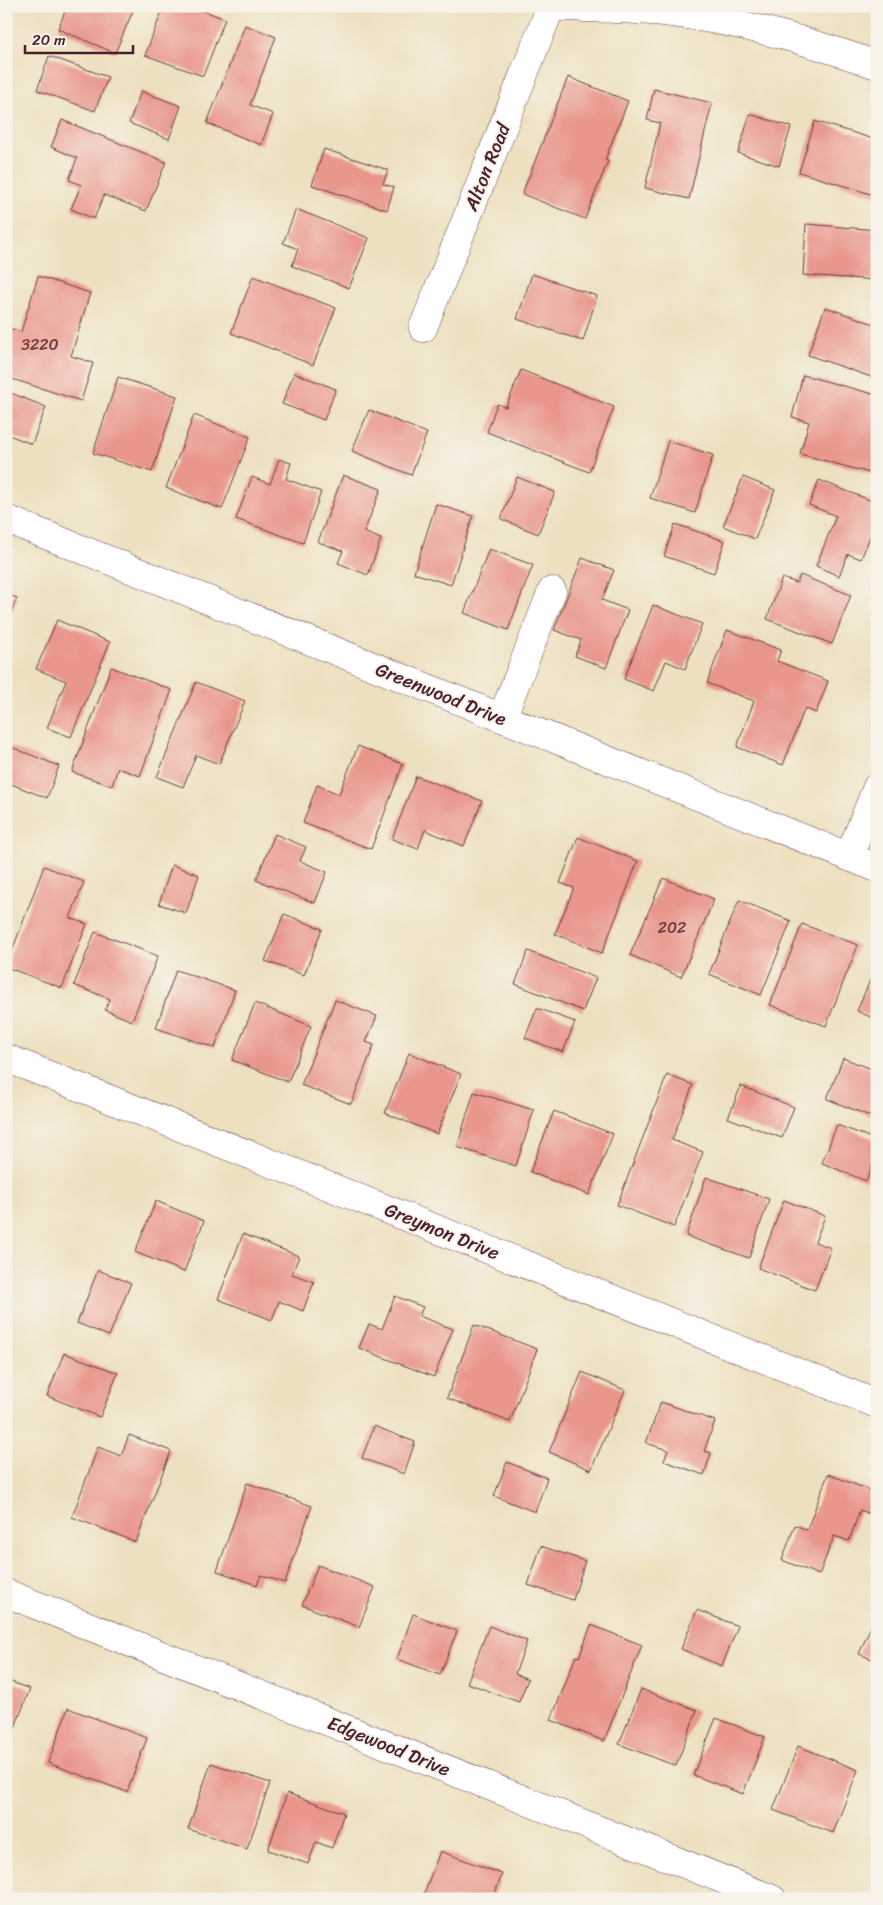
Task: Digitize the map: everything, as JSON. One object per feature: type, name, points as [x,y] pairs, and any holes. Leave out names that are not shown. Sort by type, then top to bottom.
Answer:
[{"type":"street","points":[[550,6],[664,12],[756,28],[817,44],[877,65]]},
{"type":"street","name":"Alton Road","points":[[423,328],[550,6]]},
{"type":"street","name":"Greenwood Drive","points":[[6,519],[877,868]]},
{"type":"street","points":[[502,718],[552,591]]},
{"type":"street","points":[[849,857],[877,787]]},
{"type":"street","name":"Greymon Drive","points":[[6,1058],[877,1404]]},
{"type":"street","name":"Edgewood Drive","points":[[6,1593],[772,1899]]},
{"type":"building","points":[[67,6],[135,6],[115,53],[58,29]]},
{"type":"building","points":[[164,6],[191,6],[225,19],[203,76],[145,55]]},
{"type":"building","points":[[245,25],[276,37],[250,105],[273,114],[261,145],[207,123]]},
{"type":"building","points":[[49,56],[108,77],[95,111],[37,90]]},
{"type":"building","points":[[568,77],[628,101],[605,160],[608,161],[585,219],[522,194]]},
{"type":"building","points":[[654,89],[712,103],[689,199],[645,188],[660,123],[647,120]]},
{"type":"building","points":[[141,91],[181,106],[169,139],[129,123]]},
{"type":"building","points":[[750,114],[791,127],[779,166],[738,153]]},
{"type":"building","points":[[62,120],[166,162],[146,211],[104,195],[94,219],[71,209],[81,185],[69,180],[77,158],[51,147]]},
{"type":"building","points":[[815,121],[877,140],[877,196],[799,172]]},
{"type":"building","points":[[324,149],[388,170],[383,184],[394,187],[387,210],[312,185]]},
{"type":"building","points":[[296,209],[369,238],[349,288],[292,266],[298,249],[283,243]]},
{"type":"building","points":[[806,224],[877,230],[877,280],[803,275]]},
{"type":"building","points":[[532,274],[597,296],[583,341],[517,319]]},
{"type":"building","points":[[38,276],[90,293],[71,356],[93,363],[81,401],[6,377],[6,327],[21,332]]},
{"type":"building","points":[[253,276],[336,308],[313,365],[231,333]]},
{"type":"building","points":[[825,307],[877,325],[877,379],[808,355]]},
{"type":"building","points":[[521,370],[614,407],[589,472],[487,432],[497,404],[506,407]]},
{"type":"building","points":[[294,373],[336,389],[324,420],[282,404]]},
{"type":"building","points":[[803,375],[877,395],[877,475],[800,454],[809,422],[792,417]]},
{"type":"building","points":[[118,377],[177,396],[152,472],[93,453]]},
{"type":"building","points":[[6,391],[46,407],[32,444],[6,434]]},
{"type":"building","points":[[369,410],[427,433],[411,475],[352,451]]},
{"type":"building","points":[[194,415],[250,437],[222,509],[166,488]]},
{"type":"building","points":[[668,441],[713,455],[695,513],[650,498]]},
{"type":"building","points":[[279,459],[291,463],[286,479],[321,492],[303,543],[236,519],[252,477],[270,484]]},
{"type":"building","points":[[343,475],[381,489],[364,532],[381,539],[368,575],[338,563],[343,551],[318,542]]},
{"type":"building","points":[[517,477],[555,492],[538,534],[501,519]]},
{"type":"building","points":[[743,477],[775,490],[755,539],[723,526]]},
{"type":"building","points":[[819,480],[877,503],[877,520],[861,559],[848,554],[839,576],[816,566],[836,516],[809,505]]},
{"type":"building","points":[[436,504],[473,516],[451,585],[414,573]]},
{"type":"building","points":[[675,524],[725,541],[714,573],[664,556]]},
{"type":"building","points":[[489,549],[533,565],[508,630],[464,613]]},
{"type":"building","points":[[582,558],[614,570],[602,600],[628,610],[606,668],[575,656],[581,640],[554,630]]},
{"type":"building","points":[[800,575],[851,595],[832,644],[767,619],[782,578],[797,583]]},
{"type":"building","points":[[6,594],[17,598],[6,625]]},
{"type":"building","points":[[653,605],[702,624],[685,669],[666,661],[654,691],[624,679]]},
{"type":"building","points":[[57,620],[110,642],[71,737],[47,728],[66,681],[36,669]]},
{"type":"building","points":[[727,630],[781,650],[777,661],[828,681],[816,713],[805,708],[783,765],[737,747],[754,701],[707,683]]},
{"type":"building","points":[[111,667],[172,690],[140,776],[118,768],[112,786],[72,772]]},
{"type":"building","points":[[196,682],[245,701],[219,764],[196,755],[183,787],[157,777]]},
{"type":"building","points":[[6,745],[59,766],[47,798],[6,782]]},
{"type":"building","points":[[358,746],[403,764],[371,849],[303,823],[317,785],[339,794]]},
{"type":"building","points":[[416,776],[482,801],[464,846],[425,830],[418,849],[392,839]]},
{"type":"building","points":[[275,834],[306,847],[300,861],[327,872],[315,903],[256,880]]},
{"type":"building","points":[[578,837],[638,861],[602,953],[555,934],[574,888],[560,883]]},
{"type":"building","points":[[172,865],[199,875],[186,913],[159,904]]},
{"type":"building","points":[[44,866],[84,882],[70,918],[87,924],[62,988],[6,967]]},
{"type":"building","points":[[663,878],[714,899],[681,977],[630,955]]},
{"type":"building","points":[[739,900],[791,921],[761,995],[709,974]]},
{"type":"building","points":[[284,914],[322,929],[304,975],[265,961]]},
{"type":"building","points":[[802,924],[858,945],[826,1026],[770,1005]]},
{"type":"building","points":[[95,932],[158,956],[132,1021],[105,1010],[110,999],[74,985]]},
{"type":"building","points":[[528,951],[596,978],[583,1011],[515,984]]},
{"type":"building","points":[[877,964],[877,1020],[857,1011]]},
{"type":"building","points":[[176,970],[235,990],[215,1048],[156,1028]]},
{"type":"building","points":[[335,1000],[377,1016],[366,1042],[374,1045],[351,1104],[301,1085]]},
{"type":"building","points":[[255,1003],[311,1026],[288,1082],[232,1060]]},
{"type":"building","points":[[537,1008],[575,1022],[563,1052],[525,1038]]},
{"type":"building","points":[[409,1053],[461,1074],[437,1134],[385,1113]]},
{"type":"building","points":[[843,1058],[877,1071],[877,1119],[827,1099]]},
{"type":"building","points":[[667,1075],[693,1085],[672,1140],[703,1152],[674,1227],[617,1205]]},
{"type":"building","points":[[741,1086],[794,1107],[782,1138],[728,1118]]},
{"type":"building","points":[[474,1092],[534,1110],[516,1166],[457,1147]]},
{"type":"building","points":[[554,1111],[613,1134],[589,1195],[530,1172]]},
{"type":"building","points":[[837,1125],[877,1140],[877,1155],[866,1181],[822,1163]]},
{"type":"building","points":[[706,1177],[769,1199],[749,1258],[686,1236]]},
{"type":"building","points":[[784,1200],[825,1216],[815,1242],[831,1248],[815,1290],[758,1268]]},
{"type":"building","points":[[156,1201],[204,1221],[184,1272],[135,1252]]},
{"type":"building","points":[[243,1234],[299,1256],[292,1274],[314,1282],[303,1311],[279,1301],[272,1320],[218,1299]]},
{"type":"building","points":[[98,1270],[131,1283],[109,1336],[77,1323]]},
{"type":"building","points":[[395,1296],[423,1307],[419,1316],[453,1329],[434,1377],[359,1348],[369,1324],[382,1329]]},
{"type":"building","points":[[474,1325],[537,1349],[510,1422],[447,1398]]},
{"type":"building","points":[[64,1353],[118,1373],[100,1417],[47,1396]]},
{"type":"building","points":[[582,1372],[625,1390],[591,1470],[549,1452]]},
{"type":"building","points":[[661,1402],[715,1421],[704,1451],[711,1453],[704,1475],[664,1461],[668,1450],[646,1443]]},
{"type":"building","points":[[374,1426],[415,1442],[404,1474],[362,1458]]},
{"type":"building","points":[[129,1435],[171,1451],[136,1542],[72,1517],[98,1447],[121,1456]]},
{"type":"building","points":[[507,1462],[547,1478],[535,1512],[494,1496]]},
{"type":"building","points":[[828,1474],[877,1493],[877,1511],[875,1516],[860,1510],[849,1541],[834,1536],[819,1575],[782,1560],[795,1525],[807,1530]]},
{"type":"building","points":[[247,1483],[312,1506],[285,1583],[261,1575],[257,1585],[217,1571]]},
{"type":"building","points":[[541,1546],[585,1561],[573,1600],[528,1585]]},
{"type":"building","points":[[318,1565],[375,1587],[359,1627],[302,1605]]},
{"type":"building","points":[[697,1610],[738,1626],[722,1666],[681,1649]]},
{"type":"building","points":[[413,1614],[457,1631],[440,1675],[397,1659]]},
{"type":"building","points":[[874,1619],[877,1620],[877,1661],[859,1654]]},
{"type":"building","points":[[591,1625],[642,1645],[604,1741],[551,1720],[576,1656],[579,1657]]},
{"type":"building","points":[[489,1626],[527,1641],[515,1674],[528,1679],[519,1702],[467,1683]]},
{"type":"building","points":[[6,1680],[30,1689],[13,1732],[6,1729]]},
{"type":"building","points":[[641,1689],[697,1710],[676,1766],[619,1744]]},
{"type":"building","points":[[68,1708],[147,1738],[127,1792],[48,1763]]},
{"type":"building","points":[[716,1718],[765,1737],[743,1794],[693,1775]]},
{"type":"building","points":[[798,1746],[858,1770],[833,1833],[773,1810]]},
{"type":"building","points":[[211,1763],[270,1783],[247,1849],[188,1829]]},
{"type":"building","points":[[287,1793],[344,1813],[332,1848],[316,1842],[308,1864],[268,1850]]},
{"type":"building","points":[[440,1851],[502,1874],[493,1899],[422,1899]]}]
